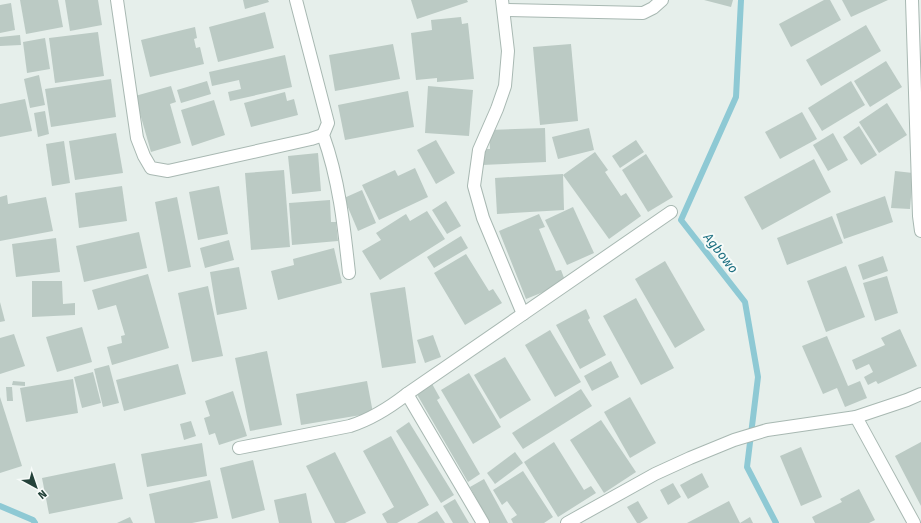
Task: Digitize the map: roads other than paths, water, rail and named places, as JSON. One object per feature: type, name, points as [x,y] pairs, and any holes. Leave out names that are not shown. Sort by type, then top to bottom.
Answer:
[{"type":"street","points":[[117,0],[138,138],[144,156],[151,168],[168,171],[323,135]]},
{"type":"street","points":[[296,0],[328,123],[323,135],[334,170],[344,225],[349,273]]},
{"type":"street","points":[[523,314],[483,218],[474,186],[479,150],[505,86],[508,51],[503,5],[643,13],[653,8],[662,0]]},
{"type":"street","points":[[912,0],[921,231]]},
{"type":"street","points":[[239,448],[350,426],[365,421],[385,411],[407,394],[671,212]]},
{"type":"street","points":[[407,394],[483,523]]},
{"type":"street","points":[[567,523],[655,474],[734,440],[767,430],[856,417],[921,394]]},
{"type":"street","points":[[856,417],[914,523]]},
{"type":"waterway","name":"Agbowo","points":[[741,0],[736,97],[681,220],[745,302],[758,377],[747,467],[776,523]]},
{"type":"waterway","points":[[0,506],[33,520],[35,523]]}]
